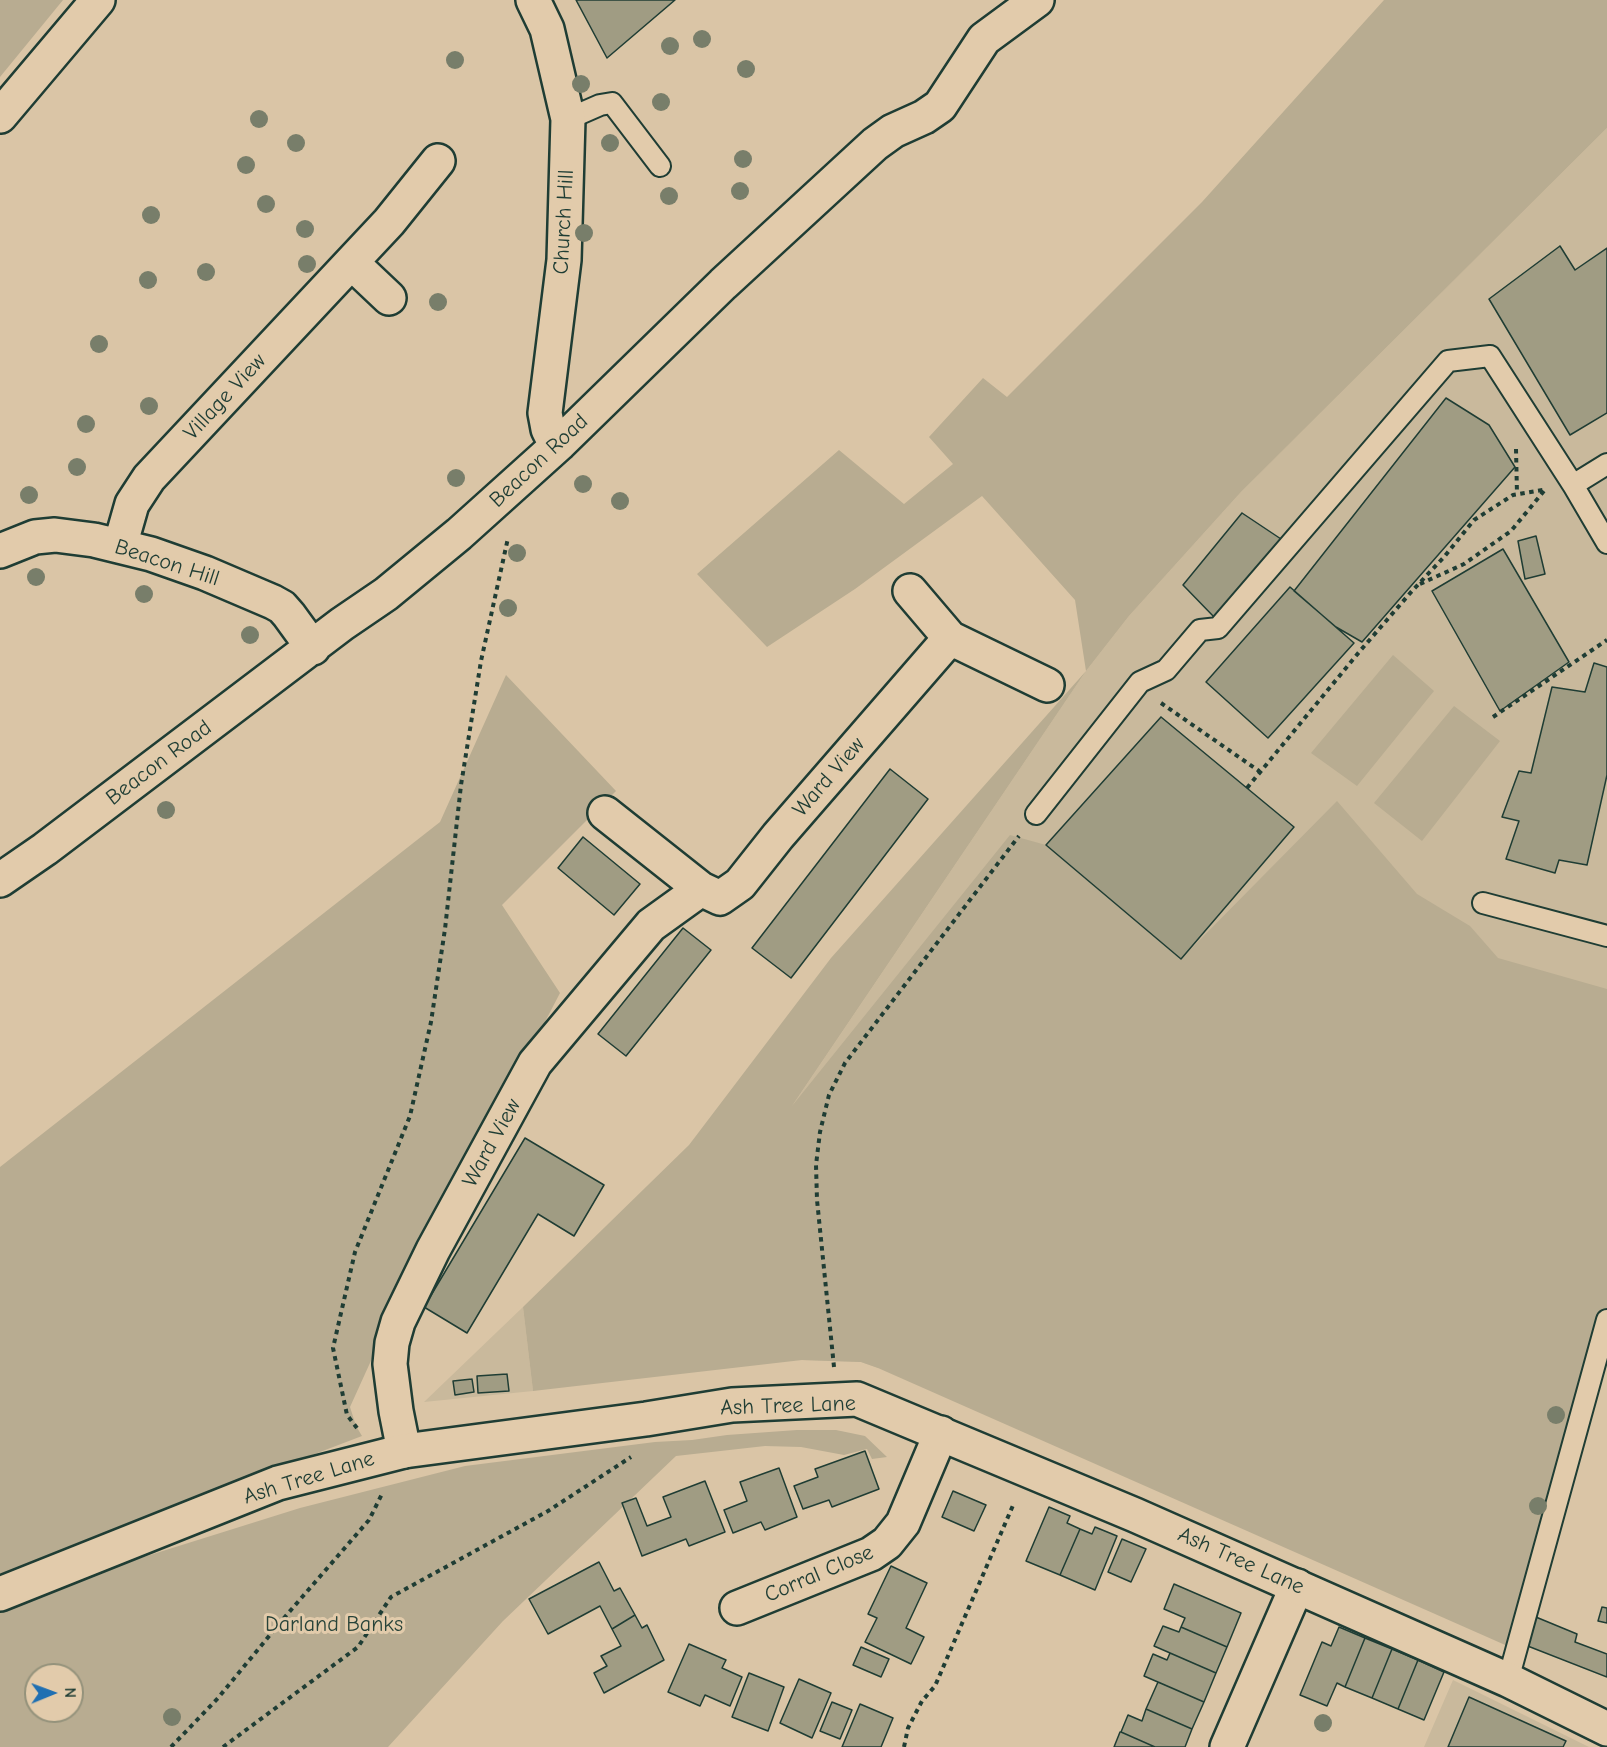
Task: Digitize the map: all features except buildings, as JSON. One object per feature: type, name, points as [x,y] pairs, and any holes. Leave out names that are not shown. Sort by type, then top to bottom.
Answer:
[{"type":"street","points":[[0,116],[98,0]]},
{"type":"street","name":"Church Hill","points":[[533,0],[546,29],[568,119],[564,260],[545,413],[548,429],[559,444]]},
{"type":"street","name":"Beacon Road","points":[[0,880],[386,594],[459,534],[559,444],[723,284],[875,144],[892,131],[930,114],[940,106],[984,39],[1036,0]]},
{"type":"street","name":"Village View","points":[[120,546],[132,504],[149,478],[389,222],[438,161]]},
{"type":"street","points":[[352,262],[389,298]]},
{"type":"street","name":"Beacon Hill","points":[[0,551],[34,537],[49,535],[79,537],[120,546],[186,566],[273,602],[289,615],[313,648]]},
{"type":"street","points":[[909,591],[950,638],[1047,685]]},
{"type":"street","name":"Ward View","points":[[605,813],[700,889],[720,898],[740,884],[778,836],[950,638]]},
{"type":"street","name":"Ward View","points":[[404,1451],[390,1364],[392,1343],[402,1310],[433,1250],[535,1063],[651,925],[700,889]]},
{"type":"street","name":"Ash Tree Lane","points":[[0,1594],[278,1483],[404,1451],[646,1419],[732,1405],[857,1399],[1027,1468],[1297,1586],[1508,1680],[1607,1729]]},
{"type":"street","name":"Corral Close","points":[[737,1608],[871,1554],[887,1543],[903,1523],[941,1433]]},
{"type":"street","points":[[1227,1747],[1297,1586]]},
{"type":"lane","points":[[568,119],[600,105],[612,103],[660,166]]},
{"type":"lane","points":[[1036,814],[1140,682],[1166,670],[1200,630],[1218,628],[1448,361],[1490,356],[1607,543]]},
{"type":"lane","points":[[1573,486],[1607,464]]},
{"type":"lane","points":[[1483,903],[1607,936]]},
{"type":"lane","points":[[1508,1680],[1607,1320]]},
{"type":"path","points":[[1247,788],[1259,771],[1474,520],[1513,495],[1573,486]]},
{"type":"path","points":[[1417,586],[1464,564],[1511,531],[1544,490]]},
{"type":"path","points":[[404,1451],[362,1436],[347,1415],[333,1348],[355,1252],[410,1116],[431,1022],[468,740],[481,661],[509,537]]},
{"type":"path","points":[[1493,717],[1607,640]]},
{"type":"path","points":[[1137,687],[1259,771]]},
{"type":"path","points":[[833,1401],[834,1361],[817,1200],[816,1165],[820,1132],[829,1095],[845,1063],[1036,814]]},
{"type":"path","points":[[223,1747],[358,1647],[391,1597],[549,1511],[635,1454]]},
{"type":"path","points":[[904,1747],[909,1728],[922,1701],[935,1686],[1027,1468]]},
{"type":"path","points":[[171,1747],[218,1698],[369,1520]]},
{"type":"shaded area","points":[[1607,128],[1607,1311],[878,1368],[861,1362],[802,1360],[796,1238],[786,1115],[1086,671],[1129,616],[1241,492]]},
{"type":"shaded area","points":[[523,1307],[533,1391],[424,1402]]},
{"type":"shaded area","points":[[1453,1680],[1589,1747],[1424,1747]]},
{"type":"green space","points":[[0,0],[63,0],[0,77]]},
{"type":"green space","points":[[1384,0],[1607,0],[1607,128],[1241,492],[1129,616],[1086,671],[1075,600],[982,496],[855,589],[767,647],[697,574],[839,450],[904,504],[953,464],[929,437],[983,378],[1007,397],[1202,202]]},
{"type":"green space","points":[[1393,655],[1434,691],[1357,786],[1311,753]]},
{"type":"green space","points":[[1086,671],[792,1106],[1010,835],[1046,845],[1181,959],[1337,801],[1417,894],[1470,926],[1498,958],[1607,989],[1607,1311],[1512,1648],[861,1362],[802,1360],[533,1391],[523,1307],[689,1145],[831,958]]},
{"type":"green space","points":[[506,675],[616,791],[502,905],[560,993],[389,1321],[350,1407],[362,1436],[0,1574],[0,1167],[440,822]]},
{"type":"green space","points":[[1454,706],[1500,741],[1422,841],[1374,803]]},
{"type":"green space","name":"Darland Banks","points":[[797,1430],[836,1430],[865,1436],[887,1457],[872,1459],[867,1449],[844,1455],[801,1447],[765,1446],[676,1456],[503,1621],[388,1747],[0,1747],[0,1602],[300,1508],[465,1466],[655,1442]]}]
